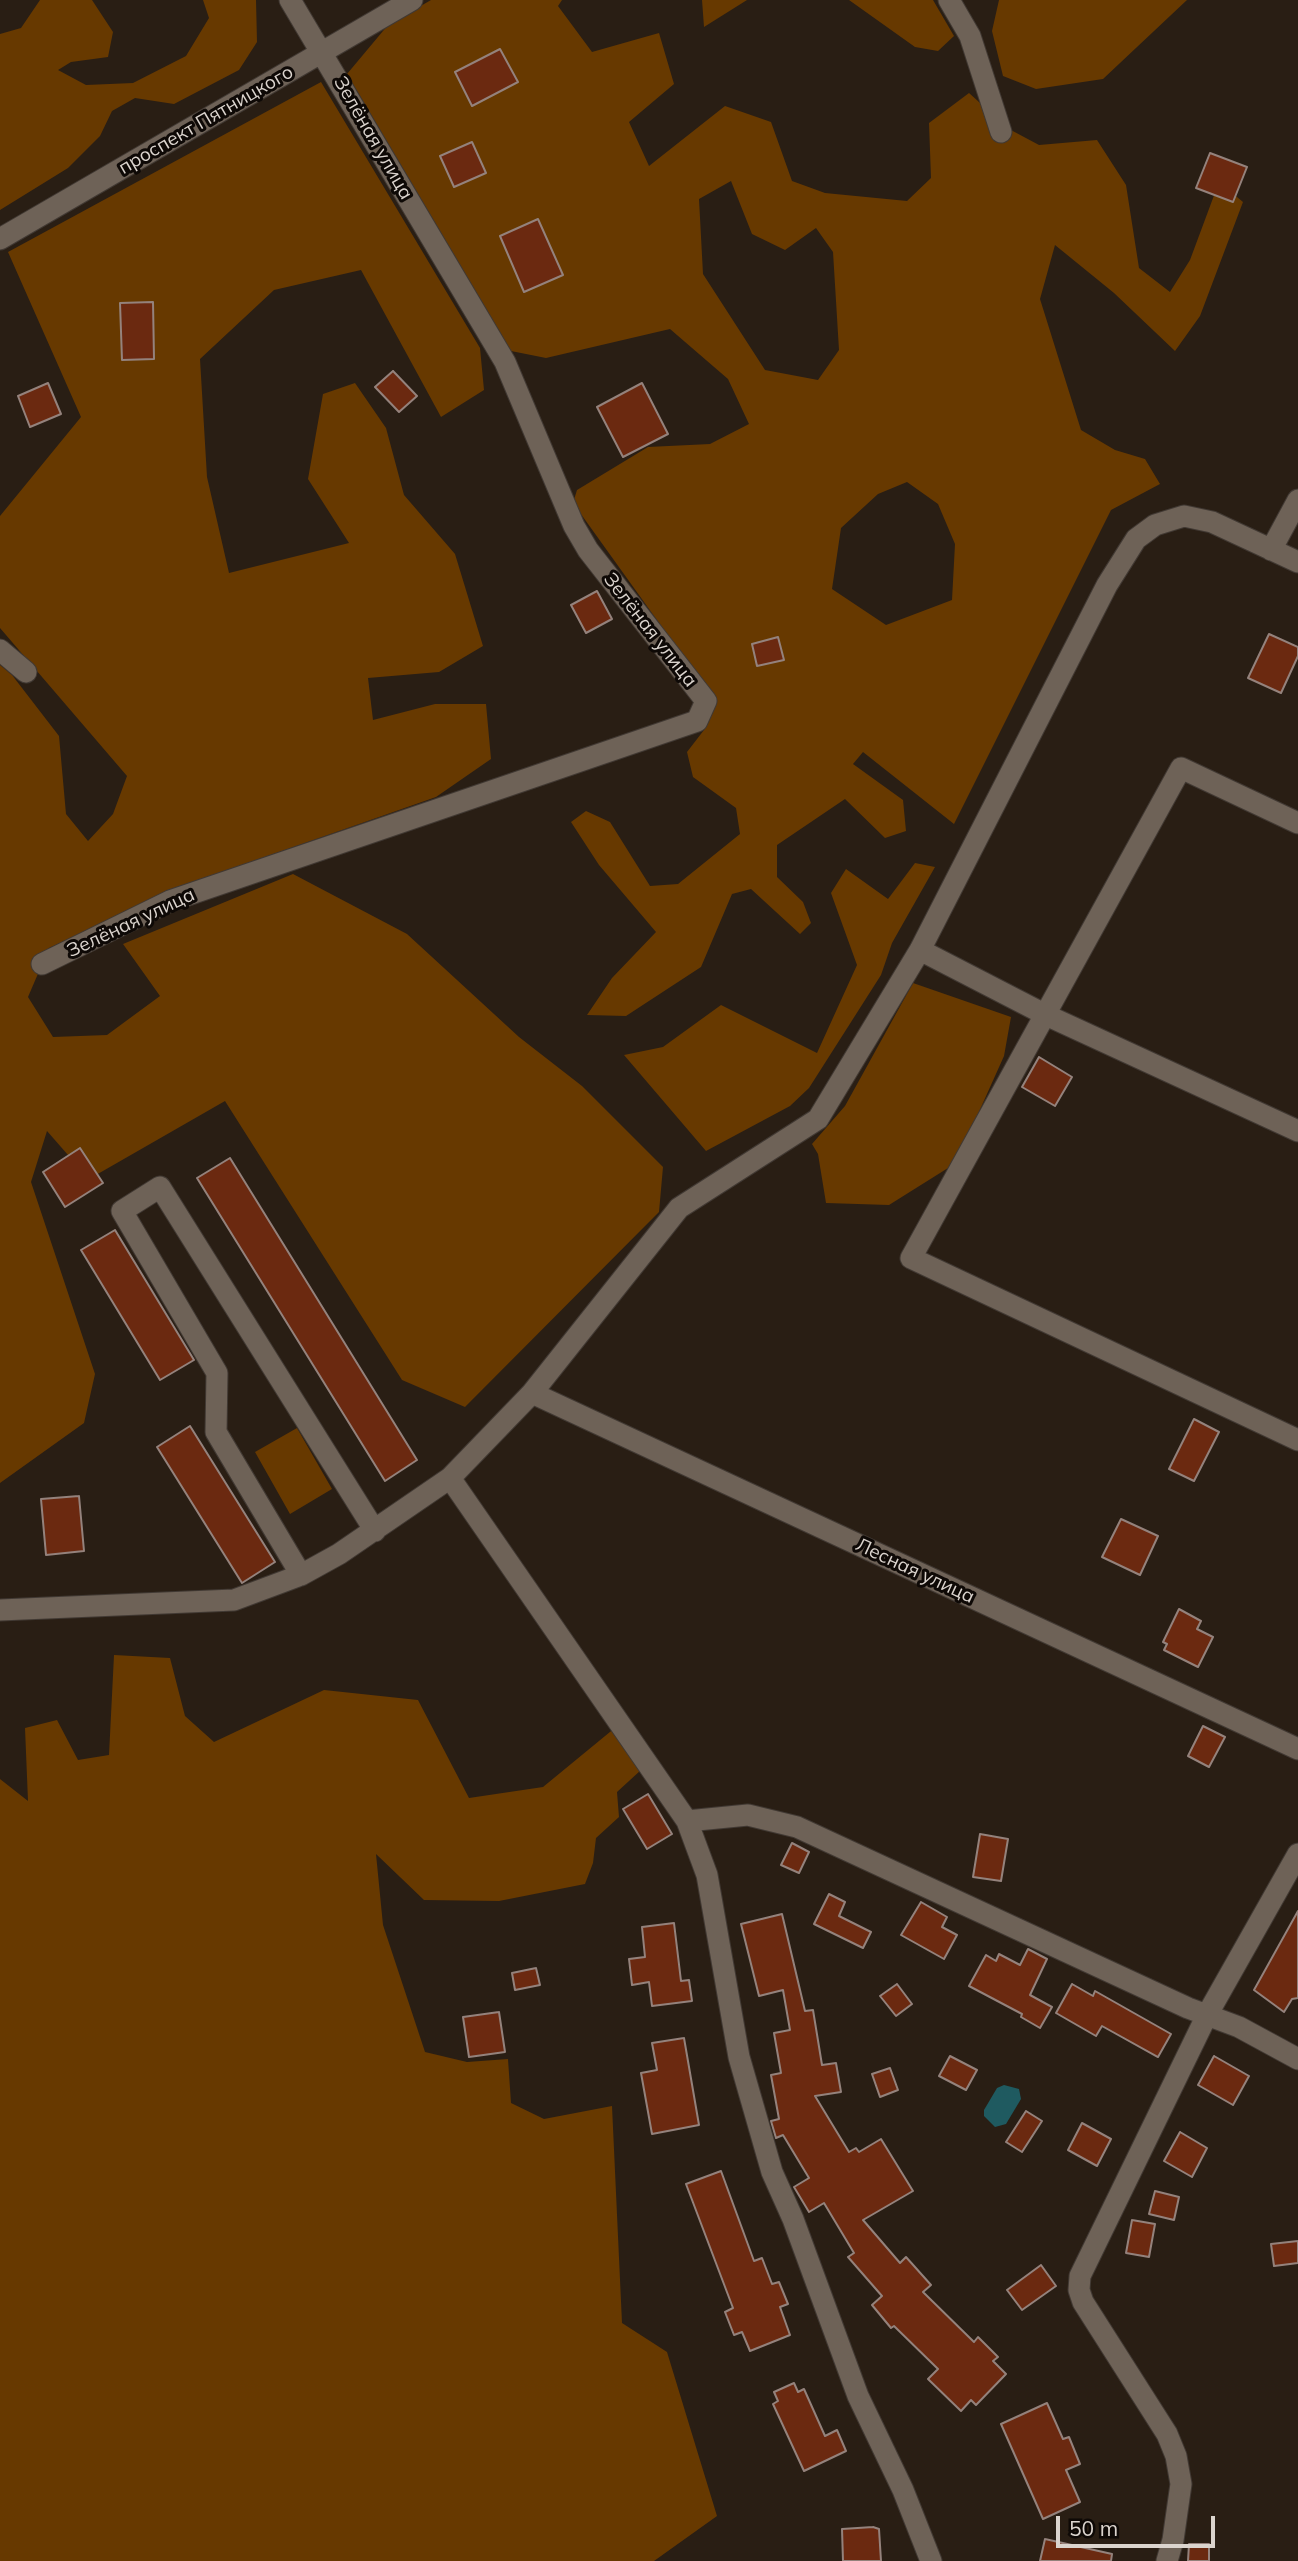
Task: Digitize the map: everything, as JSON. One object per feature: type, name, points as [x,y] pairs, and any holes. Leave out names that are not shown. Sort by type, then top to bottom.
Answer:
[{"type":"street","name":"Зелёная улица","points":[[42,964],[170,901],[697,721],[706,701],[588,550],[574,526],[505,362],[290,0]]},
{"type":"street","name":"проспект Пятницкого","points":[[0,239],[412,0]]},
{"type":"street","points":[[949,0],[970,36],[1001,132]]},
{"type":"street","points":[[1272,550],[1298,500]]},
{"type":"street","points":[[0,1610],[233,1600],[301,1575],[375,1531],[450,1478],[532,1393],[679,1208],[818,1119],[920,950],[1107,585],[1136,539],[1155,525],[1184,516],[1212,522],[1298,562]]},
{"type":"street","points":[[0,650],[26,672]]},
{"type":"street","points":[[1298,823],[1181,768],[911,1258],[1298,1440]]},
{"type":"street","points":[[920,950],[1046,1015],[1298,1131]]},
{"type":"street","points":[[301,1575],[216,1432],[217,1373],[122,1211],[160,1187],[375,1531]]},
{"type":"street","name":"Лесная улица","points":[[532,1393],[1298,1749]]},
{"type":"street","points":[[450,1478],[687,1821],[707,1875],[739,2057],[772,2172],[793,2219],[858,2396],[903,2490],[931,2561]]},
{"type":"street","points":[[687,1821],[748,1815],[797,1827],[1207,2015],[1240,2027],[1298,2059]]},
{"type":"street","points":[[1167,2561],[1181,2484],[1176,2456],[1167,2434],[1083,2302],[1079,2290],[1080,2276],[1207,2015],[1298,1854]]},
{"type":"shaded area","points":[[40,0],[92,0],[113,32],[108,57],[71,62],[58,70],[86,85],[133,83],[186,56],[209,18],[203,0],[256,0],[257,42],[239,70],[174,104],[135,98],[112,111],[100,136],[68,168],[0,210],[0,34],[21,28]]},
{"type":"shaded area","points":[[431,0],[562,0],[558,6],[592,52],[659,33],[674,84],[629,122],[649,166],[725,106],[771,122],[792,181],[825,193],[907,201],[931,178],[929,123],[969,93],[1009,129],[1039,145],[1097,140],[1126,185],[1139,268],[1170,292],[1190,260],[1219,182],[1243,202],[1200,316],[1175,351],[1114,293],[1055,245],[1040,299],[1081,430],[1115,450],[1145,459],[1160,484],[1111,510],[954,824],[863,752],[853,764],[903,800],[906,831],[885,838],[845,799],[777,845],[777,877],[803,902],[811,923],[800,934],[751,889],[732,894],[701,967],[626,1016],[587,1015],[612,978],[656,932],[599,865],[571,822],[586,811],[610,822],[650,886],[678,884],[740,834],[736,808],[693,777],[687,752],[704,730],[715,701],[573,503],[577,490],[648,447],[710,444],[749,424],[728,379],[670,329],[546,358],[511,351],[347,74],[388,25]],"holes":[[[731,181],[752,234],[785,250],[816,228],[833,252],[839,350],[818,380],[765,370],[703,274],[699,199]],[[907,482],[938,504],[955,544],[952,600],[886,625],[832,589],[841,528],[878,494]]]},
{"type":"shaded area","points":[[702,0],[747,0],[704,27]]},
{"type":"shaded area","points":[[849,0],[933,0],[954,36],[938,51],[915,47]]},
{"type":"shaded area","points":[[999,0],[1187,0],[1103,79],[1036,89],[1003,76],[992,31]]},
{"type":"shaded area","points":[[321,82],[480,348],[484,390],[441,417],[361,270],[274,290],[200,359],[207,477],[229,573],[349,543],[308,479],[323,394],[355,383],[386,428],[404,495],[455,554],[483,646],[439,672],[368,678],[373,720],[435,704],[486,704],[491,759],[436,797],[194,882],[49,948],[28,997],[53,1037],[107,1035],[160,996],[123,944],[293,874],[407,934],[519,1037],[582,1086],[663,1167],[659,1212],[465,1407],[402,1380],[225,1101],[89,1179],[47,1131],[31,1182],[95,1374],[84,1423],[0,1483],[0,665],[12,675],[59,736],[66,814],[88,841],[113,814],[127,776],[0,628],[0,516],[81,417],[8,252]]},
{"type":"shaded area","points":[[915,863],[935,867],[892,943],[881,975],[809,1088],[790,1106],[706,1151],[624,1055],[663,1047],[721,1005],[817,1053],[857,965],[831,893],[846,869],[888,899]]},
{"type":"shaded area","points":[[913,983],[1011,1017],[1004,1056],[956,1163],[889,1205],[826,1203],[818,1154],[812,1144],[845,1106]]},
{"type":"shaded area","points":[[297,1428],[332,1489],[290,1514],[255,1452]]},
{"type":"shaded area","points":[[114,1655],[170,1658],[185,1716],[214,1742],[324,1690],[418,1700],[469,1798],[543,1787],[616,1727],[641,1770],[617,1792],[619,1817],[596,1838],[593,1863],[585,1884],[499,1901],[424,1900],[376,1854],[383,1925],[425,2052],[467,2062],[508,2059],[511,2103],[544,2119],[612,2106],[622,2323],[667,2352],[717,2516],[654,2561],[0,2561],[0,1779],[28,1801],[25,1728],[57,1720],[78,1760],[109,1755]]},
{"type":"water","points":[[1004,2085],[1019,2089],[1021,2099],[1006,2124],[995,2127],[984,2116],[984,2110],[997,2088]]},
{"type":"building","points":[[500,49],[518,82],[472,106],[455,72]]},
{"type":"building","points":[[472,142],[486,173],[454,187],[440,156]]},
{"type":"building","points":[[1210,153],[1247,167],[1233,202],[1196,188]]},
{"type":"building","points":[[538,219],[563,275],[524,292],[500,236]]},
{"type":"building","points":[[153,302],[154,359],[122,360],[120,303]]},
{"type":"building","points":[[393,371],[417,396],[399,412],[375,387]]},
{"type":"building","points":[[48,383],[61,414],[30,427],[18,396]]},
{"type":"building","points":[[642,383],[668,434],[623,457],[597,407]]},
{"type":"building","points":[[597,591],[612,619],[586,633],[571,605]]},
{"type":"building","points":[[1269,634],[1298,647],[1298,656],[1281,693],[1248,678]]},
{"type":"building","points":[[778,637],[784,660],[757,666],[752,644]]},
{"type":"building","points":[[1039,1057],[1072,1077],[1055,1106],[1022,1087]]},
{"type":"building","points":[[80,1148],[103,1183],[65,1207],[43,1172]]},
{"type":"building","points":[[230,1158],[417,1460],[385,1481],[197,1178]]},
{"type":"building","points":[[115,1230],[194,1360],[160,1380],[81,1250]]},
{"type":"building","points":[[1194,1419],[1219,1432],[1194,1481],[1169,1469]]},
{"type":"building","points":[[190,1426],[275,1562],[242,1583],[157,1447]]},
{"type":"building","points":[[79,1496],[84,1551],[46,1555],[41,1499]]},
{"type":"building","points":[[1121,1519],[1158,1536],[1140,1575],[1102,1557]]},
{"type":"building","points":[[1179,1609],[1201,1621],[1197,1629],[1213,1637],[1198,1667],[1164,1650],[1167,1644],[1163,1642]]},
{"type":"building","points":[[1203,1726],[1225,1737],[1209,1767],[1188,1756]]},
{"type":"building","points":[[648,1794],[672,1834],[647,1849],[623,1809]]},
{"type":"building","points":[[980,1834],[1008,1839],[1001,1881],[973,1877]]},
{"type":"building","points":[[792,1843],[809,1852],[799,1873],[781,1865]]},
{"type":"building","points":[[829,1894],[845,1902],[839,1916],[871,1932],[863,1948],[814,1924]]},
{"type":"building","points":[[921,1902],[947,1917],[942,1927],[957,1935],[944,1959],[901,1935]]},
{"type":"building","points":[[1298,1911],[1298,1998],[1292,1999],[1284,2012],[1254,1990]]},
{"type":"building","points":[[782,1914],[805,2011],[813,2010],[822,2065],[836,2063],[841,2092],[815,2096],[849,2152],[856,2148],[859,2152],[881,2139],[913,2191],[863,2220],[900,2263],[906,2257],[931,2285],[923,2292],[974,2342],[978,2337],[998,2357],[993,2361],[1006,2374],[976,2405],[971,2400],[961,2411],[928,2379],[938,2369],[894,2326],[891,2328],[872,2305],[882,2296],[848,2257],[854,2253],[824,2203],[809,2212],[794,2187],[809,2178],[783,2135],[776,2138],[771,2121],[779,2119],[771,2075],[781,2073],[774,2033],[790,2030],[783,1990],[759,1996],[741,1924]]},
{"type":"building","points":[[674,1923],[681,1981],[689,1980],[692,2001],[652,2006],[649,1982],[632,1985],[629,1959],[645,1957],[642,1927]]},
{"type":"building","points":[[1028,1949],[1047,1959],[1030,1995],[1052,2007],[1040,2028],[1021,2017],[1022,2014],[969,1986],[986,1955],[996,1961],[999,1954],[1020,1965]]},
{"type":"building","points":[[536,1968],[540,1985],[515,1990],[512,1973]]},
{"type":"building","points":[[897,1984],[912,2004],[896,2016],[880,1996]]},
{"type":"building","points":[[1072,1984],[1093,1996],[1095,1991],[1171,2034],[1158,2057],[1102,2026],[1096,2036],[1056,2013]]},
{"type":"building","points":[[499,2012],[505,2052],[469,2057],[463,2017]]},
{"type":"building","points":[[684,2038],[699,2125],[652,2134],[641,2073],[657,2070],[652,2043]]},
{"type":"building","points":[[950,2056],[977,2070],[966,2090],[939,2076]]},
{"type":"building","points":[[1214,2056],[1249,2076],[1233,2105],[1198,2085]]},
{"type":"building","points":[[890,2068],[898,2090],[880,2097],[872,2074]]},
{"type":"building","points":[[1026,2111],[1042,2121],[1022,2152],[1006,2142]]},
{"type":"building","points":[[1082,2123],[1111,2139],[1097,2166],[1068,2150]]},
{"type":"building","points":[[1180,2132],[1207,2148],[1192,2177],[1164,2161]]},
{"type":"building","points":[[721,2171],[754,2261],[762,2258],[772,2284],[779,2282],[788,2304],[780,2307],[790,2335],[750,2351],[742,2332],[734,2335],[725,2312],[733,2308],[686,2184]]},
{"type":"building","points":[[1155,2191],[1179,2197],[1174,2220],[1149,2214]]},
{"type":"building","points":[[1132,2220],[1155,2224],[1149,2257],[1126,2253]]},
{"type":"building","points":[[1298,2241],[1298,2263],[1274,2266],[1271,2244]]},
{"type":"building","points":[[1041,2265],[1056,2286],[1022,2310],[1007,2290]]},
{"type":"building","points":[[794,2383],[798,2392],[804,2389],[825,2436],[837,2430],[846,2451],[804,2471],[773,2404],[778,2401],[774,2392]]},
{"type":"building","points":[[1047,2403],[1063,2439],[1069,2437],[1080,2464],[1066,2470],[1080,2502],[1043,2519],[1001,2424]]},
{"type":"building","points":[[842,2529],[879,2529],[881,2561],[843,2561]]},
{"type":"building","points":[[1045,2539],[1112,2554],[1111,2561],[1040,2561]]},
{"type":"building","points":[[1189,2544],[1209,2544],[1209,2561],[1188,2561]]}]
